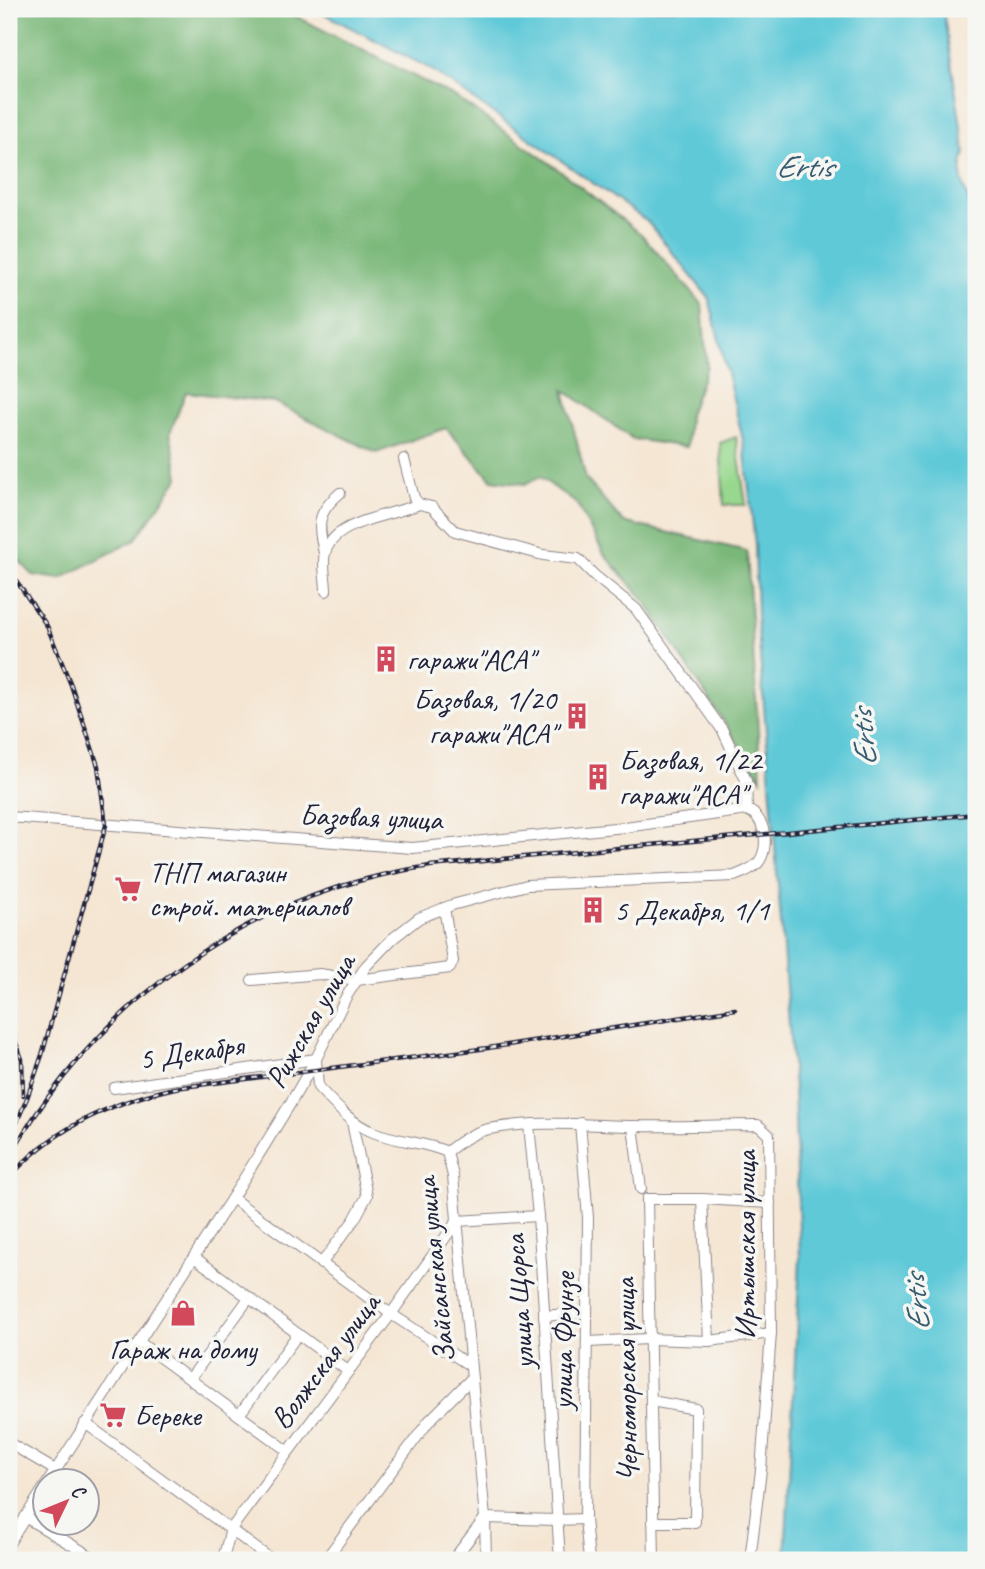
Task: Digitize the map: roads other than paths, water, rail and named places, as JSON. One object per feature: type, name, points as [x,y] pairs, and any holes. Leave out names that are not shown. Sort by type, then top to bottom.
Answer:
[{"type":"street","points":[[404,459],[414,498],[419,504]]},
{"type":"street","points":[[326,591],[321,522],[324,507],[340,493]]},
{"type":"street","points":[[324,553],[332,540],[344,530],[419,504],[432,507],[455,531],[543,555],[578,559],[636,609],[723,731],[746,780],[747,810]]},
{"type":"street","name":"Базовая улица","points":[[9,817],[412,848],[625,827],[747,810]]},
{"type":"street","name":"Рижская улица","points":[[56,1468],[232,1198],[316,1059],[346,997],[366,966],[392,939],[419,918],[444,908],[527,885],[734,876],[755,866],[764,848],[763,829],[754,813],[747,810]]},
{"type":"street","points":[[252,980],[320,974],[357,980],[450,968],[453,961],[444,908]]},
{"type":"street","name":"5 Декабря","points":[[114,1088],[316,1059]]},
{"type":"street","name":"Зайсанская улица","points":[[316,1059],[318,1087],[352,1122],[373,1133],[435,1146],[447,1152],[453,1177],[485,1518],[486,1560]]},
{"type":"street","points":[[321,1264],[354,1220],[367,1196],[352,1122]]},
{"type":"street","name":"улица Фрунзе","points":[[580,1123],[588,1219],[585,1518],[589,1560]]},
{"type":"street","name":"Иртышская улица","points":[[447,1152],[473,1134],[488,1129],[528,1125],[758,1125],[769,1135],[772,1333],[761,1470],[750,1560]]},
{"type":"street","name":"улица Щорса","points":[[528,1125],[538,1216],[560,1560]]},
{"type":"street","points":[[633,1126],[641,1189]]},
{"type":"street","points":[[232,1198],[391,1314],[469,1365]]},
{"type":"street","name":"Черноморская улица","points":[[654,1560],[647,1199],[702,1199]]},
{"type":"street","points":[[709,1340],[702,1199],[770,1203]]},
{"type":"street","points":[[457,1221],[538,1216]]},
{"type":"street","name":"Волжская улица","points":[[220,1560],[231,1529],[457,1221]]},
{"type":"street","points":[[194,1257],[348,1371]]},
{"type":"street","points":[[190,1379],[249,1298]]},
{"type":"street","points":[[544,1316],[587,1312]]},
{"type":"street","points":[[588,1342],[709,1340],[772,1333]]},
{"type":"street","points":[[239,1415],[298,1334]]},
{"type":"street","points":[[139,1342],[288,1451]]},
{"type":"street","points":[[325,1560],[429,1421],[471,1379]]},
{"type":"street","points":[[651,1401],[696,1409],[695,1522],[653,1522]]},
{"type":"street","points":[[85,1423],[272,1560]]},
{"type":"street","points":[[9,1443],[52,1468]]},
{"type":"street","name":"Рижская улица","points":[[9,1543],[32,1506]]},
{"type":"street","points":[[25,1517],[97,1560]]},
{"type":"street","points":[[453,1560],[485,1518],[585,1518]]},
{"type":"water","name":"Ertis","points":[[315,9],[943,9],[965,153],[962,179],[976,220],[976,1560],[785,1560],[800,1259],[794,1089],[757,617],[755,545],[744,444],[709,298],[647,221],[429,68]]},
{"type":"railway","points":[[9,570],[47,626],[71,685],[98,766],[106,825],[42,1055],[9,1141]]},
{"type":"railway","points":[[9,1157],[46,1101],[88,1049],[135,1003],[186,963],[242,928],[301,900],[364,880],[430,866],[976,814]]},
{"type":"railway","points":[[9,1178],[44,1145],[84,1120],[106,1109],[175,1088],[488,1048],[735,1009]]},
{"type":"railway","points":[[9,1025],[22,1059],[23,1095]]},
{"type":"place","name":"гаражи\"ACА\"","points":[[386,659]]},
{"type":"place","name":"Базовая, 1/20 гаражи\"ACА\"","points":[[577,716]]},
{"type":"place","name":"Базовая, 1/22 гаражи\"ACА\"","points":[[598,777]]},
{"type":"place","name":"ТНП магазин строй. материалов","points":[[128,889]]},
{"type":"place","name":"5 Декабря, 1/1","points":[[593,910]]},
{"type":"place","name":"Гараж на дому","points":[[183,1313]]},
{"type":"place","name":"Береке","points":[[113,1415]]}]
